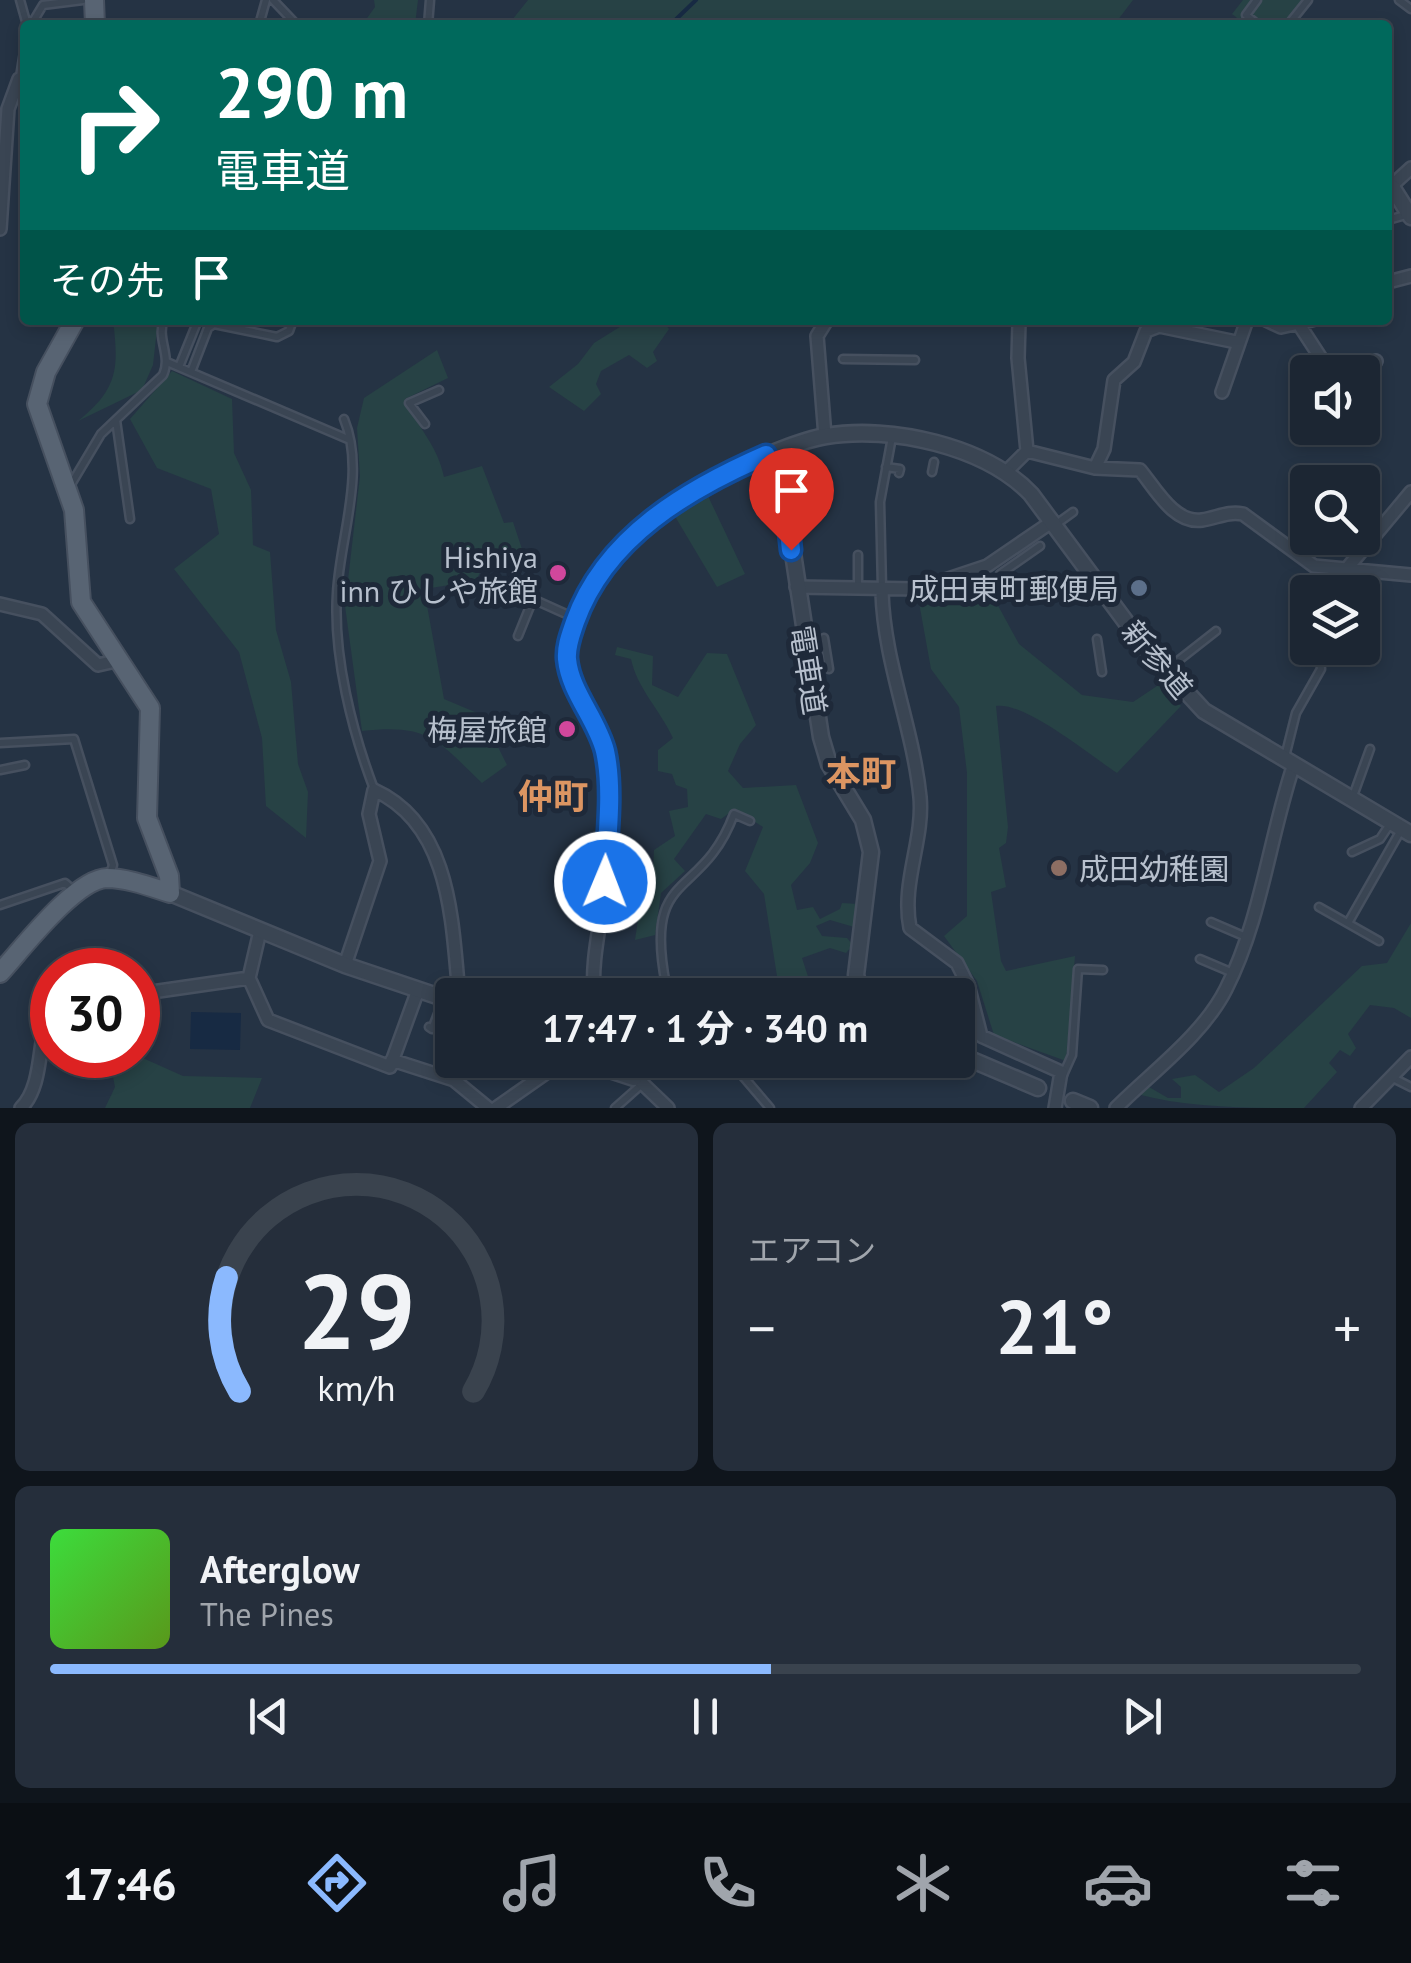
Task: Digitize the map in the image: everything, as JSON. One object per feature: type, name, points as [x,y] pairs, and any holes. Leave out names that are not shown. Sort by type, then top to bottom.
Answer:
[{"type":"main road","points":[[0,973],[76,892],[108,878],[170,893],[169,876],[147,818],[150,708],[81,602],[69,489],[37,404],[46,372],[72,325]]},
{"type":"street","points":[[0,229],[10,96],[19,79]]},
{"type":"street","points":[[0,85],[10,96]]},
{"type":"street","points":[[1392,186],[1411,168]]},
{"type":"street","points":[[1392,191],[1410,216]]},
{"type":"street","points":[[821,325],[817,336],[825,436]]},
{"type":"street","points":[[1021,325],[1018,358],[1027,451]]},
{"type":"street","points":[[1222,392],[1236,342],[1245,325]]},
{"type":"street","points":[[1307,325],[1322,355]]},
{"type":"street","points":[[1095,468],[1104,449],[1114,380],[1134,362],[1146,331],[1158,326],[1236,342]]},
{"type":"street","name":"新参道","points":[[766,455],[825,436],[892,435],[1006,472],[1054,523],[1164,672],[1204,712],[1401,829]]},
{"type":"street","points":[[1027,451],[1095,468],[1140,470],[1182,517],[1200,521],[1231,512],[1243,514],[1314,566],[1348,566],[1411,575]]},
{"type":"street","points":[[1006,472],[1027,451]]},
{"type":"street","points":[[596,978],[605,882],[607,768],[600,736],[567,662],[576,618],[604,566],[633,534],[684,499],[766,455]]},
{"type":"street","name":"電車道","points":[[766,455],[787,514],[825,753],[869,836],[871,852],[857,978]]},
{"type":"street","points":[[1348,566],[1411,492]]},
{"type":"street","points":[[796,588],[882,592],[950,581],[1014,556],[1054,523]]},
{"type":"street","points":[[882,592],[885,647],[907,725],[920,801],[908,891],[910,928],[957,963],[968,985],[981,1036],[1056,1068],[1062,1076],[1055,1108]]},
{"type":"street","points":[[0,604],[42,614],[98,665],[120,660]]},
{"type":"street","points":[[1116,1108],[1191,1035],[1225,992],[1247,938],[1289,765]]},
{"type":"street","points":[[345,965],[380,861],[369,814],[374,790],[396,800],[417,826],[447,885],[451,978]]},
{"type":"street","points":[[170,893],[345,965],[435,994]]},
{"type":"street","points":[[260,930],[249,978],[268,1020],[390,1067],[418,990]]},
{"type":"street","points":[[160,991],[249,978]]},
{"type":"street","points":[[1362,1108],[1411,1057]]},
{"type":"street","points":[[392,1060],[454,1080],[488,1108]]},
{"type":"street","points":[[975,1061],[1038,1088]]},
{"type":"street","points":[[21,1108],[28,1101],[36,1078]]},
{"type":"street","points":[[496,1108],[539,1078]]},
{"type":"street","points":[[627,1078],[638,1082]]},
{"type":"street","points":[[634,1078],[664,1107]]},
{"type":"street","points":[[1073,1101],[1090,1108]]},
{"type":"lane","points":[[32,20],[43,5],[83,0]]},
{"type":"lane","points":[[270,0],[292,20]]},
{"type":"lane","points":[[1252,20],[1246,15],[1257,0]]},
{"type":"lane","points":[[1292,20],[1308,0]]},
{"type":"lane","points":[[1399,0],[1411,9]]},
{"type":"lane","points":[[19,79],[20,72]]},
{"type":"lane","points":[[69,489],[90,449],[116,418],[158,383],[168,362],[162,325]]},
{"type":"lane","points":[[180,367],[196,325]]},
{"type":"lane","points":[[191,372],[212,325]]},
{"type":"lane","points":[[219,325],[277,337],[290,325]]},
{"type":"lane","points":[[843,358],[914,360]]},
{"type":"lane","points":[[168,362],[350,440]]},
{"type":"lane","points":[[425,424],[409,403],[439,390]]},
{"type":"lane","points":[[116,418],[130,519]]},
{"type":"lane","points":[[344,418],[350,440],[349,505],[336,596],[339,640],[360,752],[374,790]]},
{"type":"lane","points":[[882,592],[878,542],[892,435]]},
{"type":"lane","points":[[932,472],[934,462]]},
{"type":"lane","points":[[886,466],[900,470],[899,474]]},
{"type":"lane","points":[[1054,523],[1073,512]]},
{"type":"lane","points":[[1000,574],[1014,556],[1040,546]]},
{"type":"lane","points":[[858,555],[858,591]]},
{"type":"lane","points":[[516,592],[576,618]]},
{"type":"lane","points":[[518,636],[533,599]]},
{"type":"lane","points":[[1164,672],[1216,632]]},
{"type":"lane","points":[[824,638],[829,669]]},
{"type":"lane","points":[[1098,639],[1102,672]]},
{"type":"lane","points":[[808,657],[826,654]]},
{"type":"lane","points":[[1289,765],[1296,713],[1321,665]]},
{"type":"lane","points":[[0,744],[74,740],[113,865],[108,878]]},
{"type":"lane","points":[[1352,800],[1370,749]]},
{"type":"lane","points":[[0,770],[25,765]]},
{"type":"lane","points":[[665,978],[658,940],[669,895],[708,863],[734,814],[750,822]]},
{"type":"lane","points":[[1352,852],[1401,829]]},
{"type":"lane","points":[[1348,923],[1401,829]]},
{"type":"lane","points":[[0,905],[65,883],[76,892]]},
{"type":"lane","points":[[1319,906],[1379,941]]},
{"type":"lane","points":[[1210,922],[1247,938]]},
{"type":"lane","points":[[1200,960],[1233,973]]},
{"type":"lane","points":[[1062,1076],[1072,1054],[1078,968],[1103,970]]},
{"type":"lane","points":[[429,1027],[432,1029],[435,1024]]},
{"type":"lane","points":[[744,1078],[770,1108]]},
{"type":"lane","points":[[1393,1078],[1411,1087]]},
{"type":"lane","points":[[615,1108],[638,1082]]},
{"type":"green space","points":[[374,0],[418,0],[416,20],[366,20],[375,7]]},
{"type":"green space","points":[[528,0],[1133,0],[1118,20],[512,20]]},
{"type":"green space","points":[[1243,0],[1312,0],[1296,20],[1240,20],[1232,14]]},
{"type":"green space","points":[[113,325],[157,325],[153,365],[142,390],[78,421],[108,388],[116,352]]},
{"type":"green space","points":[[623,325],[666,325],[669,329],[653,352],[657,361],[647,368],[629,355],[601,371],[596,384],[601,394],[584,411],[549,387],[578,364],[594,343]]},
{"type":"green space","points":[[437,350],[448,378],[405,399],[437,456],[444,477],[482,466],[504,523],[513,522],[522,549],[511,572],[483,566],[476,581],[424,589],[444,699],[482,715],[507,765],[482,783],[430,738],[403,730],[362,731],[345,606],[360,476],[357,428],[364,398]]},
{"type":"green space","points":[[172,371],[232,399],[234,453],[251,490],[253,545],[270,552],[276,630],[291,682],[298,764],[308,792],[306,838],[266,806],[262,738],[239,652],[174,569],[219,534],[211,489],[157,468],[130,419]]},
{"type":"green space","points":[[708,496],[745,574],[717,587],[673,513]]},
{"type":"green space","points":[[983,578],[1019,644],[1082,695],[1133,702],[1160,684],[1181,706],[1117,773],[1040,721],[1023,712],[996,706],[1008,827],[1006,843],[999,848],[1006,887],[991,892],[1001,961],[1006,971],[1075,956],[1066,1061],[994,1035],[977,981],[944,936],[967,916],[967,773],[959,707],[931,669],[918,597]]},
{"type":"green space","points":[[617,647],[653,656],[652,685],[678,697],[707,653],[727,654],[756,725],[740,744],[728,771],[743,788],[796,785],[818,843],[810,863],[791,885],[797,910],[813,907],[820,919],[840,909],[842,903],[858,904],[854,927],[830,920],[816,926],[822,936],[847,938],[853,945],[846,953],[830,948],[802,958],[808,978],[777,978],[764,894],[745,871],[763,827],[735,809],[721,819],[706,814],[674,859],[685,871],[661,893],[655,935],[635,940],[639,913],[651,906],[654,850],[675,836],[669,811],[688,807],[687,789],[676,785],[672,774],[658,771],[658,750],[673,738],[638,680],[631,659],[615,655]]},
{"type":"green space","points":[[1411,923],[1411,1018],[1394,1008],[1370,1005],[1348,1034],[1356,1048],[1350,1056],[1340,1050],[1329,1063],[1337,1072],[1304,1108],[1197,1105],[1137,1094],[1149,1087],[1168,1098],[1181,1098],[1181,1087],[1172,1079],[1195,1075],[1219,1092],[1254,1068],[1362,966],[1387,963]]},
{"type":"green space","points":[[160,1066],[183,1076],[262,1078],[250,1108],[105,1108],[115,1087],[113,1078],[160,1078]]},
{"type":"water","points":[[191,1012],[241,1013],[240,1050],[190,1049]]},
{"type":"waterway","points":[[675,20],[696,0]]},
{"type":"place","name":"Hishiya inn ひしや旅館","points":[[558,573]]},
{"type":"place","name":"成田東町郵便局","points":[[1139,588]]},
{"type":"place","name":"梅屋旅館","points":[[567,729]]},
{"type":"place","name":"成田幼稚園","points":[[1059,868]]},
{"type":"district","name":"本町","points":[[861,773]]},
{"type":"district","name":"仲町","points":[[553,796]]},
{"type":"route","points":[[605,882],[605,752],[567,662],[566,650],[580,608],[604,566],[633,534],[684,499],[766,455],[787,514],[791,550]]}]
